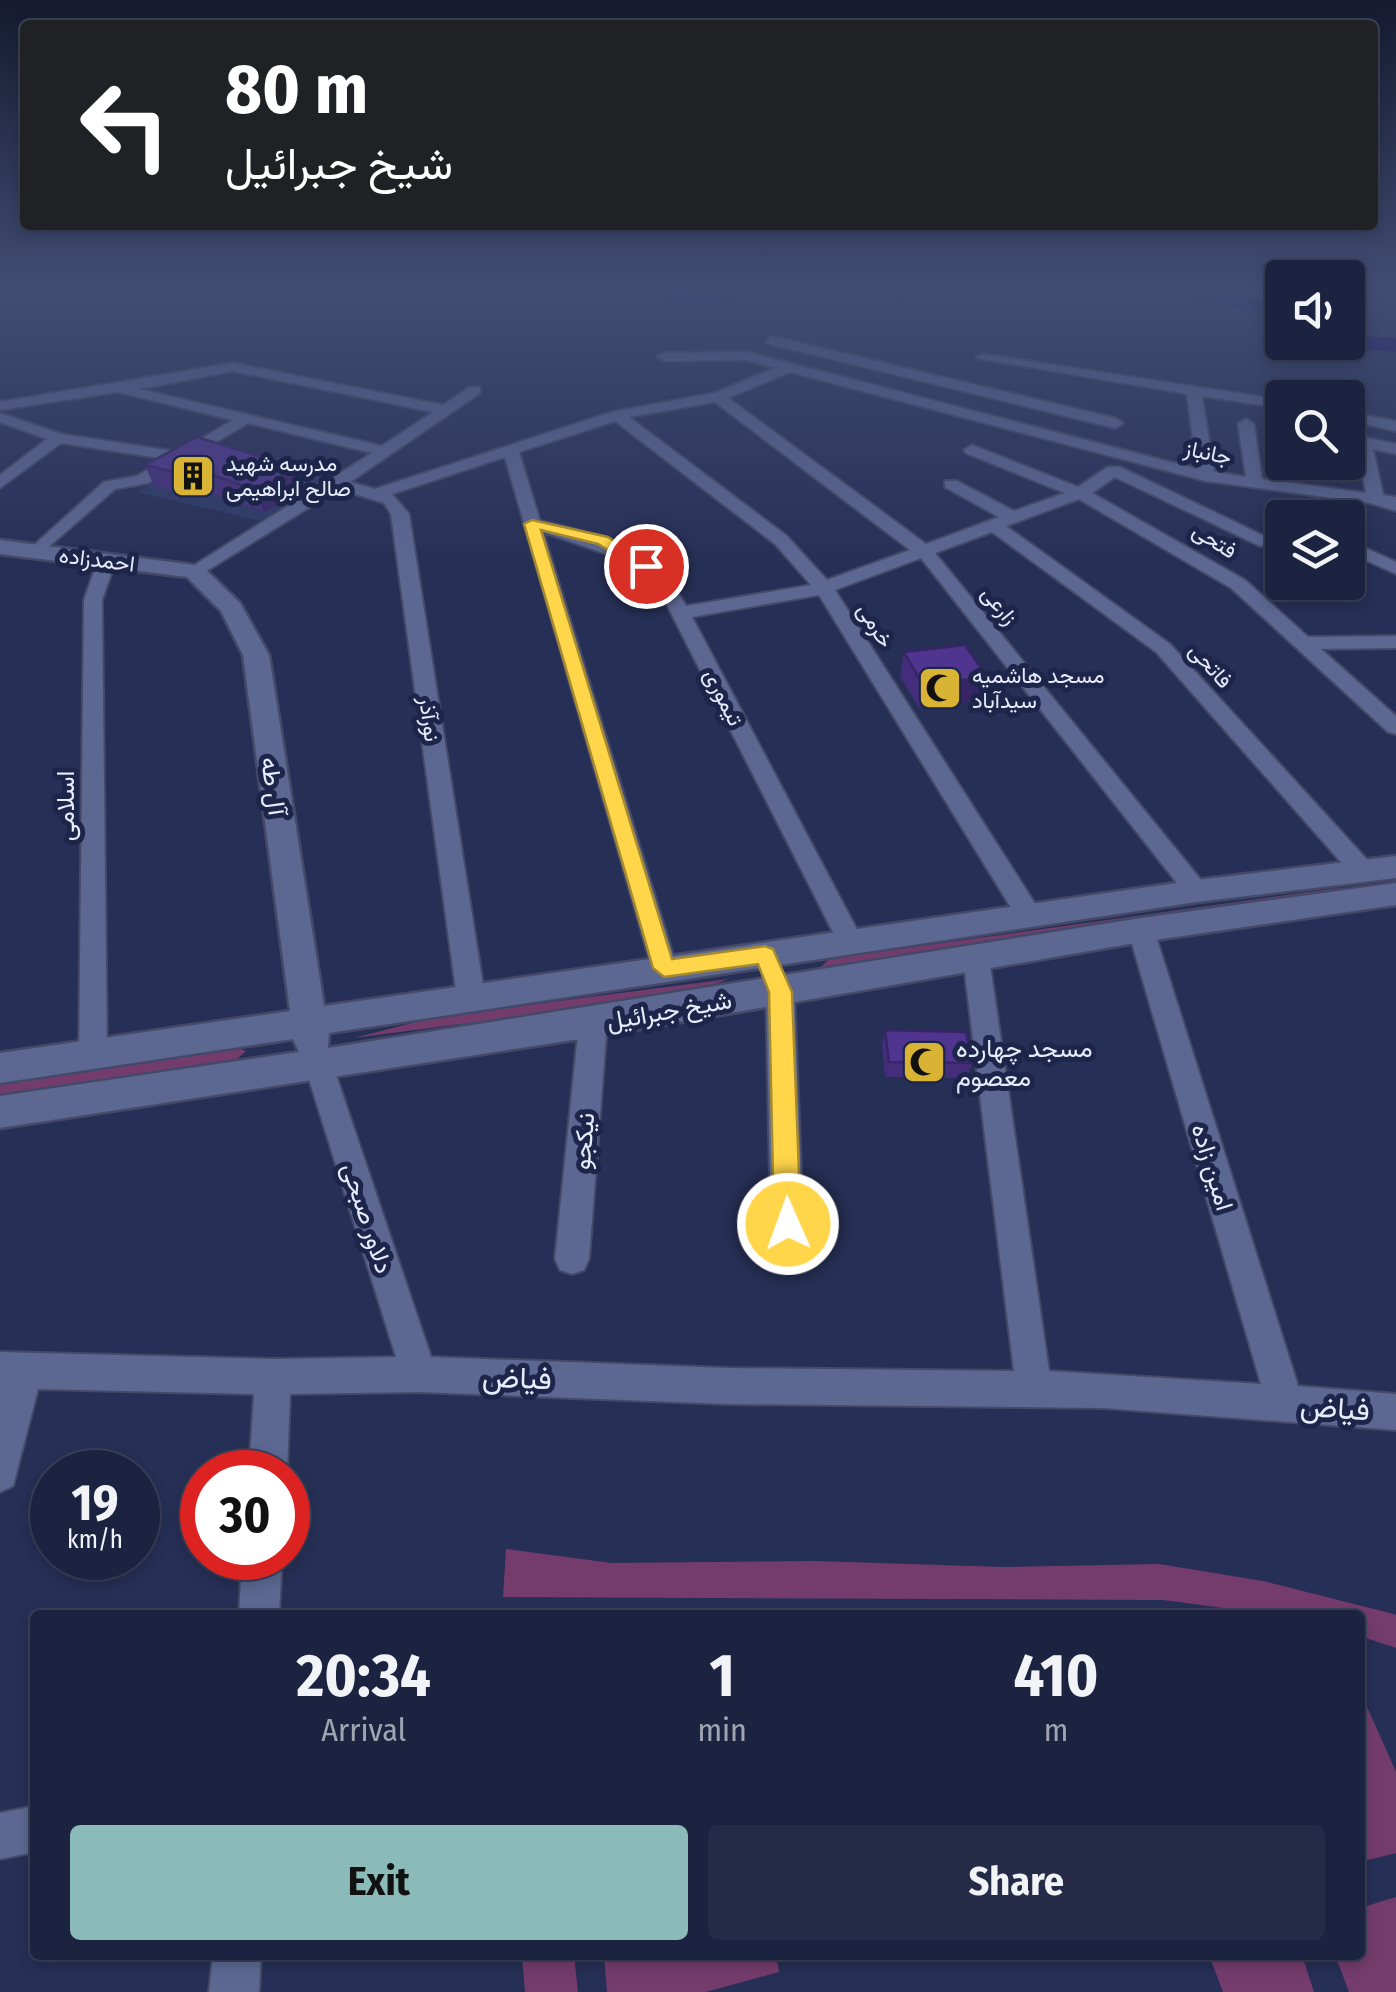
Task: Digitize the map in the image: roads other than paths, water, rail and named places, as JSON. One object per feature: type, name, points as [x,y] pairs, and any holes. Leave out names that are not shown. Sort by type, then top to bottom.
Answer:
[{"type":"street","points":[[0,406],[162,380]]},
{"type":"street","points":[[297,380],[447,410]]},
{"type":"street","points":[[337,484],[377,494],[617,415],[718,397],[758,380]]},
{"type":"street","name":"جانباز","points":[[840,380],[1206,476],[1396,506]]},
{"type":"street","points":[[864,386],[872,380]]},
{"type":"street","points":[[937,380],[1115,423]]},
{"type":"street","points":[[1113,380],[1115,423],[1134,457]]},
{"type":"street","points":[[1138,380],[1265,401]]},
{"type":"street","points":[[118,388],[385,451]]},
{"type":"street","points":[[1194,389],[1206,476]]},
{"type":"street","points":[[194,571],[337,484],[475,390]]},
{"type":"street","name":"زارعی","points":[[718,397],[926,553],[1197,891]]},
{"type":"street","name":"خرمی","points":[[617,415],[780,540],[824,588],[1030,917]]},
{"type":"street","points":[[0,416],[58,438],[182,457]]},
{"type":"street","points":[[38,551],[110,486],[142,480],[242,420]]},
{"type":"street","points":[[1365,420],[1396,426]]},
{"type":"street","points":[[1246,424],[1255,484]]},
{"type":"street","points":[[0,484],[58,438]]},
{"type":"street","points":[[1365,442],[1396,449]]},
{"type":"street","points":[[510,450],[664,968]]},
{"type":"street","name":"فتحی","points":[[972,450],[1080,493],[1238,584],[1396,727]]},
{"type":"street","points":[[1365,467],[1376,500]]},
{"type":"street","points":[[681,612],[824,588],[1080,493],[1114,470],[1260,541],[1265,540]]},
{"type":"street","name":"فاتحی","points":[[952,484],[1163,648],[1384,882]]},
{"type":"street","name":"نورآذر","points":[[377,494],[390,499],[400,514],[470,998]]},
{"type":"street","name":"تیموری","points":[[532,524],[619,548],[646,566],[681,612],[850,943]]},
{"type":"street","name":"احمدزاده","points":[[0,546],[194,571]]},
{"type":"street","points":[[1365,553],[1396,568]]},
{"type":"street","name":"اسلامی","points":[[93,1054],[93,600],[107,560]]},
{"type":"street","name":"آل طه","points":[[194,571],[231,608],[256,655],[307,1022],[318,1062]]},
{"type":"street","points":[[1308,644],[1396,642]]},
{"type":"street","name":"شیخ جبرائیل","points":[[0,1068],[1197,891],[1384,882]]},
{"type":"street","name":"شیخ جبرائیل","points":[[0,1112],[593,1024],[1141,930],[1384,882]]},
{"type":"street","name":"امین زاده","points":[[1141,930],[1285,1404]]},
{"type":"street","points":[[765,954],[780,992],[788,1224]]},
{"type":"street","points":[[976,958],[1034,1390]]},
{"type":"street","name":"نیکجو","points":[[572,1258],[593,1024]]},
{"type":"street","name":"دلاور صبحی","points":[[318,1062],[419,1374]]},
{"type":"street","points":[[0,1473],[12,1371]]},
{"type":"street","name":"فیاض","points":[[12,1371],[273,1377],[419,1374],[727,1386],[1034,1390],[1396,1412]]},
{"type":"street","points":[[269,1450],[273,1377]]},
{"type":"street","points":[[259,1610],[261,1580]]},
{"type":"street","points":[[0,1836],[30,1830]]},
{"type":"street","points":[[234,1992],[237,1960]]},
{"type":"place","name":"مدرسه شهید صالح ابراهیمی","points":[[193,476]]},
{"type":"place","name":"مسجد هاشمیه سیدآباد","points":[[940,688]]},
{"type":"place","name":"مسجد چهارده معصوم","points":[[924,1062]]}]
